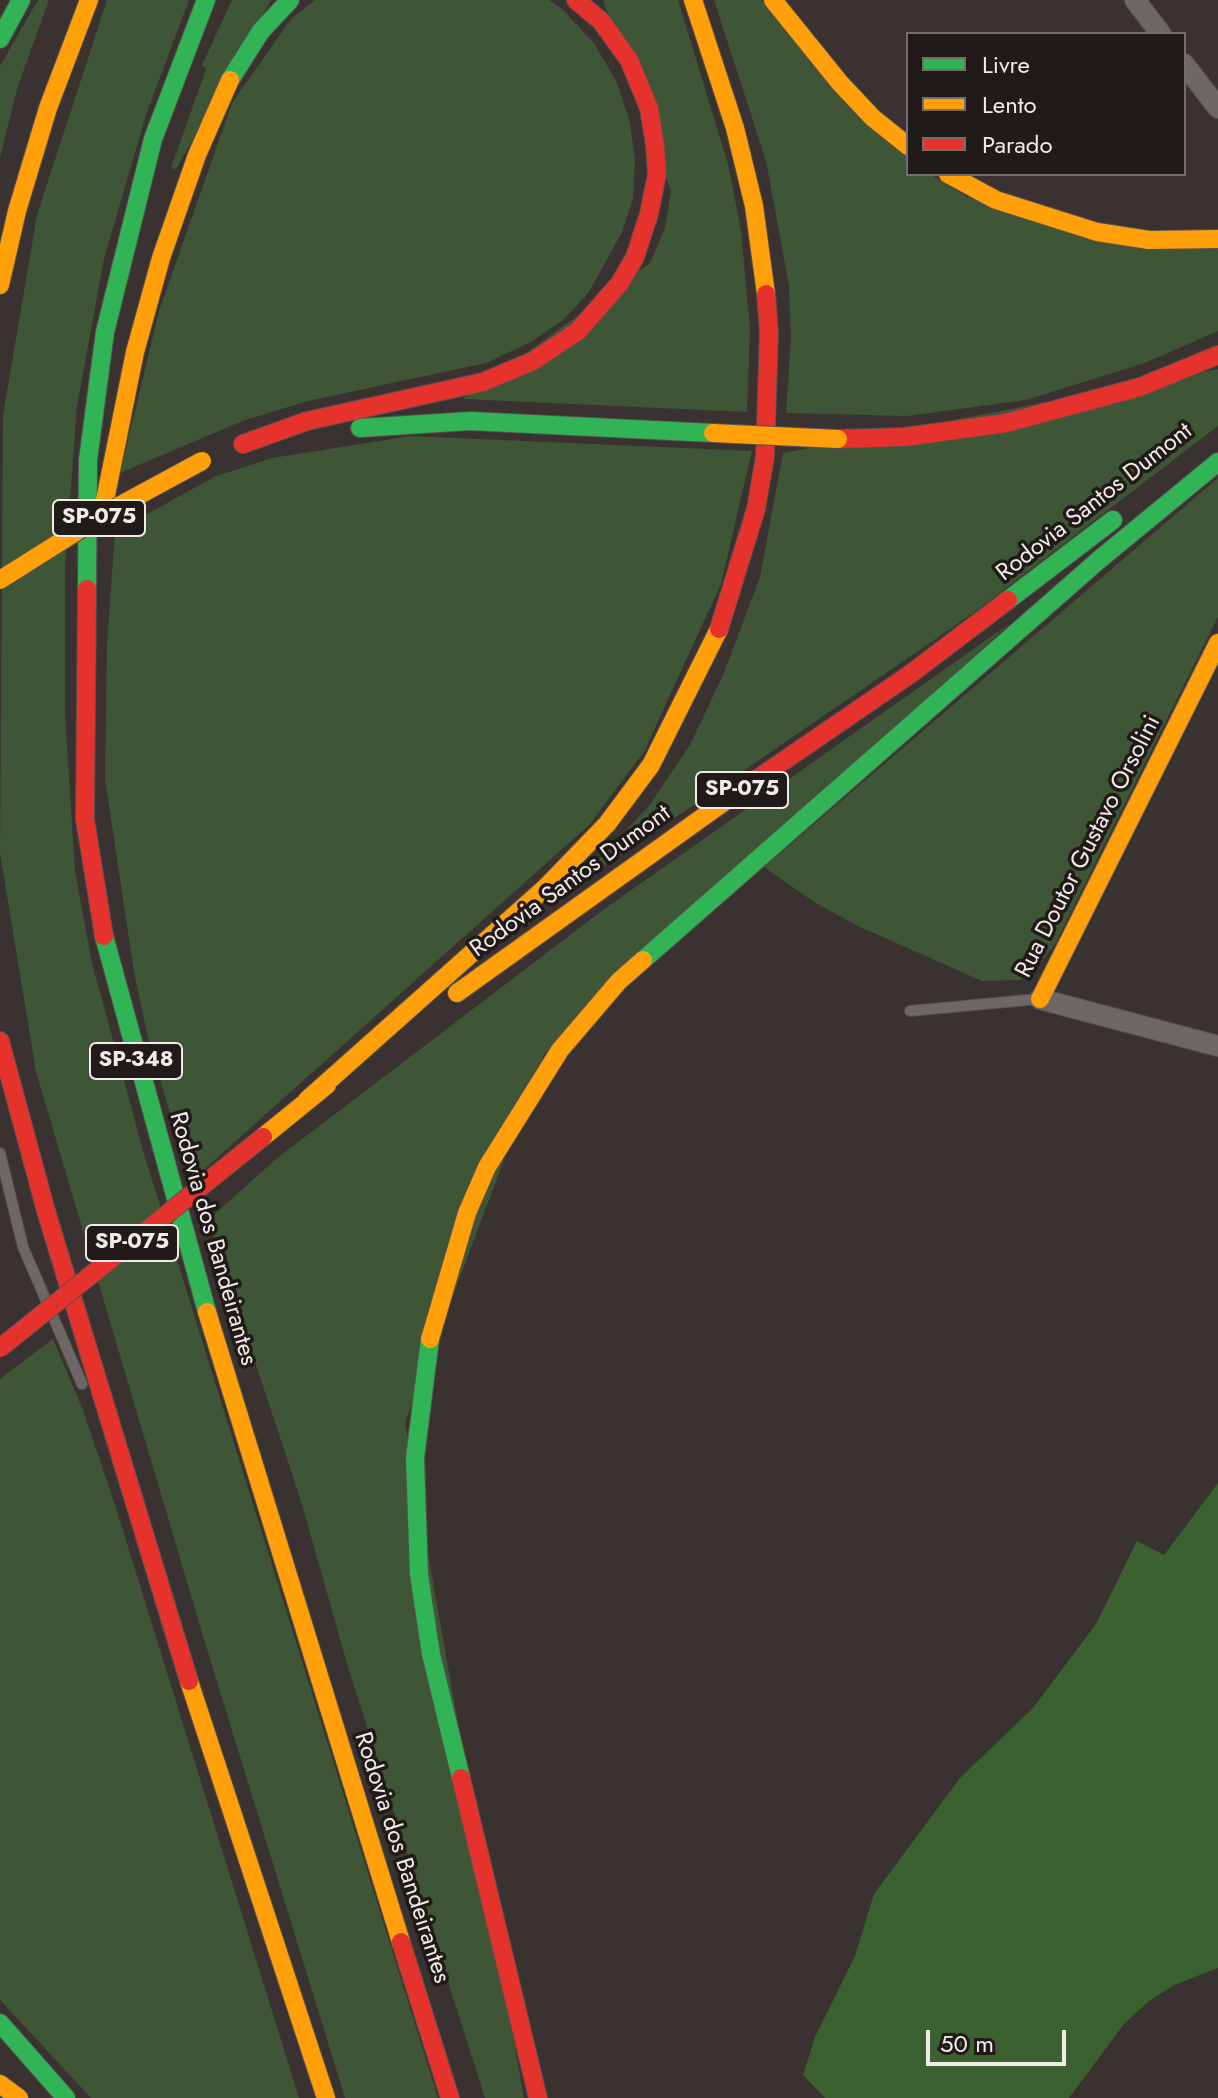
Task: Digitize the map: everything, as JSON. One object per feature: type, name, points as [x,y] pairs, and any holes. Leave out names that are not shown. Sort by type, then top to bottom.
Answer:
[{"type":"main road","points":[[0,39],[21,0]]},
{"type":"main road","points":[[0,285],[17,211],[48,108],[89,0]]},
{"type":"main road","name":"Rodovia dos Bandeirantes","points":[[206,0],[153,139],[105,332],[88,460],[85,819],[103,933],[164,1166],[270,1525],[450,2098]]},
{"type":"main road","points":[[85,601],[135,352],[166,243],[197,155],[228,83],[261,31],[290,0]]},
{"type":"main road","points":[[222,452],[307,421],[483,382],[533,361],[578,331],[620,283],[635,257],[649,214],[657,174],[655,145],[649,108],[629,60],[601,21],[576,0]]},
{"type":"main road","points":[[307,1100],[545,888],[607,824],[651,765],[718,631],[756,509],[765,457],[769,332],[765,274],[754,206],[735,128],[693,0]]},
{"type":"main road","points":[[773,0],[840,83],[873,118],[906,144]]},
{"type":"main road","points":[[952,176],[996,200],[1097,232],[1149,240],[1218,239]]},
{"type":"main road","name":"SP-075","points":[[0,580],[106,513],[222,452],[394,423],[470,421],[838,439],[905,437],[1006,423],[1140,387],[1218,355]]},
{"type":"main road","points":[[538,2098],[431,1654],[419,1575],[415,1458],[424,1363],[438,1302],[467,1213],[487,1167],[532,1091],[560,1050],[619,981],[1100,559],[1213,454]]},
{"type":"main road","name":"Rodovia Santos Dumont","points":[[1177,471],[1213,454]]},
{"type":"main road","name":"Rodovia Santos Dumont","points":[[0,1348],[307,1100],[707,813],[909,675],[1126,509]]},
{"type":"main road","name":"Rua Doutor Gustavo Orsolini","points":[[1040,999],[1218,643]]},
{"type":"main road","points":[[0,1041],[46,1211],[188,1678],[326,2098]]},
{"type":"main road","points":[[0,2023],[66,2098]]},
{"type":"main road","points":[[0,2084],[19,2098]]},
{"type":"street","points":[[1135,0],[1159,32]]},
{"type":"street","points":[[1186,67],[1218,108]]},
{"type":"street","points":[[1040,999],[1218,1046]]},
{"type":"lane","name":"Rua Doutor Gustavo Orsolini","points":[[910,1011],[1040,999]]},
{"type":"lane","points":[[0,1153],[10,1207],[39,1289],[79,1379],[120,1450]]},
{"type":"green space","points":[[38,0],[49,0],[18,86],[0,157],[0,66]]},
{"type":"green space","points":[[107,0],[189,0],[146,115],[104,259],[77,406],[65,567],[65,715],[75,871],[92,963],[144,1154],[438,2098],[345,2098],[206,1646],[36,1072],[0,853],[3,415],[37,215]]},
{"type":"green space","points":[[232,0],[271,0],[176,169],[171,168],[206,69],[202,65]]},
{"type":"green space","points":[[315,0],[549,0],[562,9],[594,43],[617,83],[630,122],[635,160],[633,199],[622,232],[589,292],[563,320],[531,342],[486,363],[308,401],[245,420],[120,473],[159,311],[232,103],[291,19]]},
{"type":"green space","points":[[603,0],[678,0],[728,164],[741,230],[750,329],[747,412],[463,399],[650,263],[665,228],[671,191]]},
{"type":"green space","points":[[714,0],[762,0],[906,156],[906,176],[933,176],[967,197],[1218,247],[1218,331],[1145,363],[1026,400],[907,416],[786,413],[791,338],[789,286],[766,161]]},
{"type":"green space","points":[[1218,369],[1218,426],[972,614],[571,889],[649,806],[690,745],[723,675],[760,577],[783,453]]},
{"type":"green space","points":[[411,436],[752,451],[721,584],[644,752],[590,824],[190,1182],[148,1038],[134,972],[105,779],[107,644],[115,532],[214,477],[272,458]]},
{"type":"green space","points":[[1218,478],[1218,617],[1055,944],[1036,969],[1021,980],[982,981],[860,927],[814,902],[764,867]]},
{"type":"green space","points":[[1009,624],[544,1054],[405,1423],[524,2098],[485,2098],[348,1667],[301,1501],[208,1220],[276,1159],[603,910]]},
{"type":"green space","points":[[53,1339],[83,1410],[116,1508],[299,2098],[91,2098],[0,2000],[0,1379]]},
{"type":"green space","points":[[1218,1483],[1218,1968],[1174,1985],[1149,2001],[1124,2024],[1069,2098],[825,2098],[803,2075],[815,2037],[855,1956],[874,1894],[960,1778],[1033,1708],[1096,1624],[1137,1541],[1164,1555]]},
{"type":"traffic: fast","points":[[0,39],[21,0]]},
{"type":"traffic: fast","points":[[87,589],[88,460],[105,332],[153,139],[206,0]]},
{"type":"traffic: fast","points":[[230,80],[261,31],[290,0]]},
{"type":"traffic: fast","points":[[360,428],[470,421],[713,433]]},
{"type":"traffic: fast","points":[[643,960],[1100,559],[1218,462]]},
{"type":"traffic: fast","points":[[1008,600],[1113,520]]},
{"type":"traffic: fast","points":[[104,936],[207,1312]]},
{"type":"traffic: fast","points":[[430,1339],[415,1458],[419,1575],[431,1654],[461,1778]]},
{"type":"traffic: fast","points":[[0,2023],[66,2098]]},
{"type":"traffic: slow","points":[[0,285],[17,211],[48,108],[89,0]]},
{"type":"traffic: slow","points":[[693,0],[735,128],[754,206],[766,294]]},
{"type":"traffic: slow","points":[[773,0],[840,83],[873,118],[906,144]]},
{"type":"traffic: slow","points":[[104,505],[135,352],[161,258],[197,155],[230,80]]},
{"type":"traffic: slow","points":[[952,176],[996,200],[1097,232],[1149,240],[1218,239]]},
{"type":"traffic: slow","points":[[713,433],[838,439]]},
{"type":"traffic: slow","points":[[0,580],[106,513],[202,461]]},
{"type":"traffic: slow","points":[[307,1100],[545,888],[607,824],[651,765],[719,629]]},
{"type":"traffic: slow","points":[[1040,999],[1218,643]]},
{"type":"traffic: slow","points":[[457,993],[731,797]]},
{"type":"traffic: slow","points":[[430,1339],[467,1213],[487,1167],[560,1050],[619,981],[643,960]]},
{"type":"traffic: slow","points":[[263,1137],[327,1085]]},
{"type":"traffic: slow","points":[[207,1312],[401,1942]]},
{"type":"traffic: slow","points":[[189,1681],[326,2098]]},
{"type":"traffic: slow","points":[[0,2084],[19,2098]]},
{"type":"traffic: jam","points":[[243,444],[307,421],[483,382],[533,361],[578,331],[620,283],[635,257],[649,214],[657,174],[655,145],[649,108],[629,60],[601,21],[576,0]]},
{"type":"traffic: jam","points":[[719,629],[756,509],[765,457],[769,332],[766,294]]},
{"type":"traffic: jam","points":[[838,439],[905,437],[1006,423],[1140,387],[1218,355]]},
{"type":"traffic: jam","points":[[87,589],[85,819],[104,936]]},
{"type":"traffic: jam","points":[[731,797],[909,675],[1008,600]]},
{"type":"traffic: jam","points":[[0,1041],[46,1211],[189,1681]]},
{"type":"traffic: jam","points":[[0,1348],[263,1137]]},
{"type":"traffic: jam","points":[[461,1778],[538,2098]]},
{"type":"traffic: jam","points":[[401,1942],[450,2098]]}]
